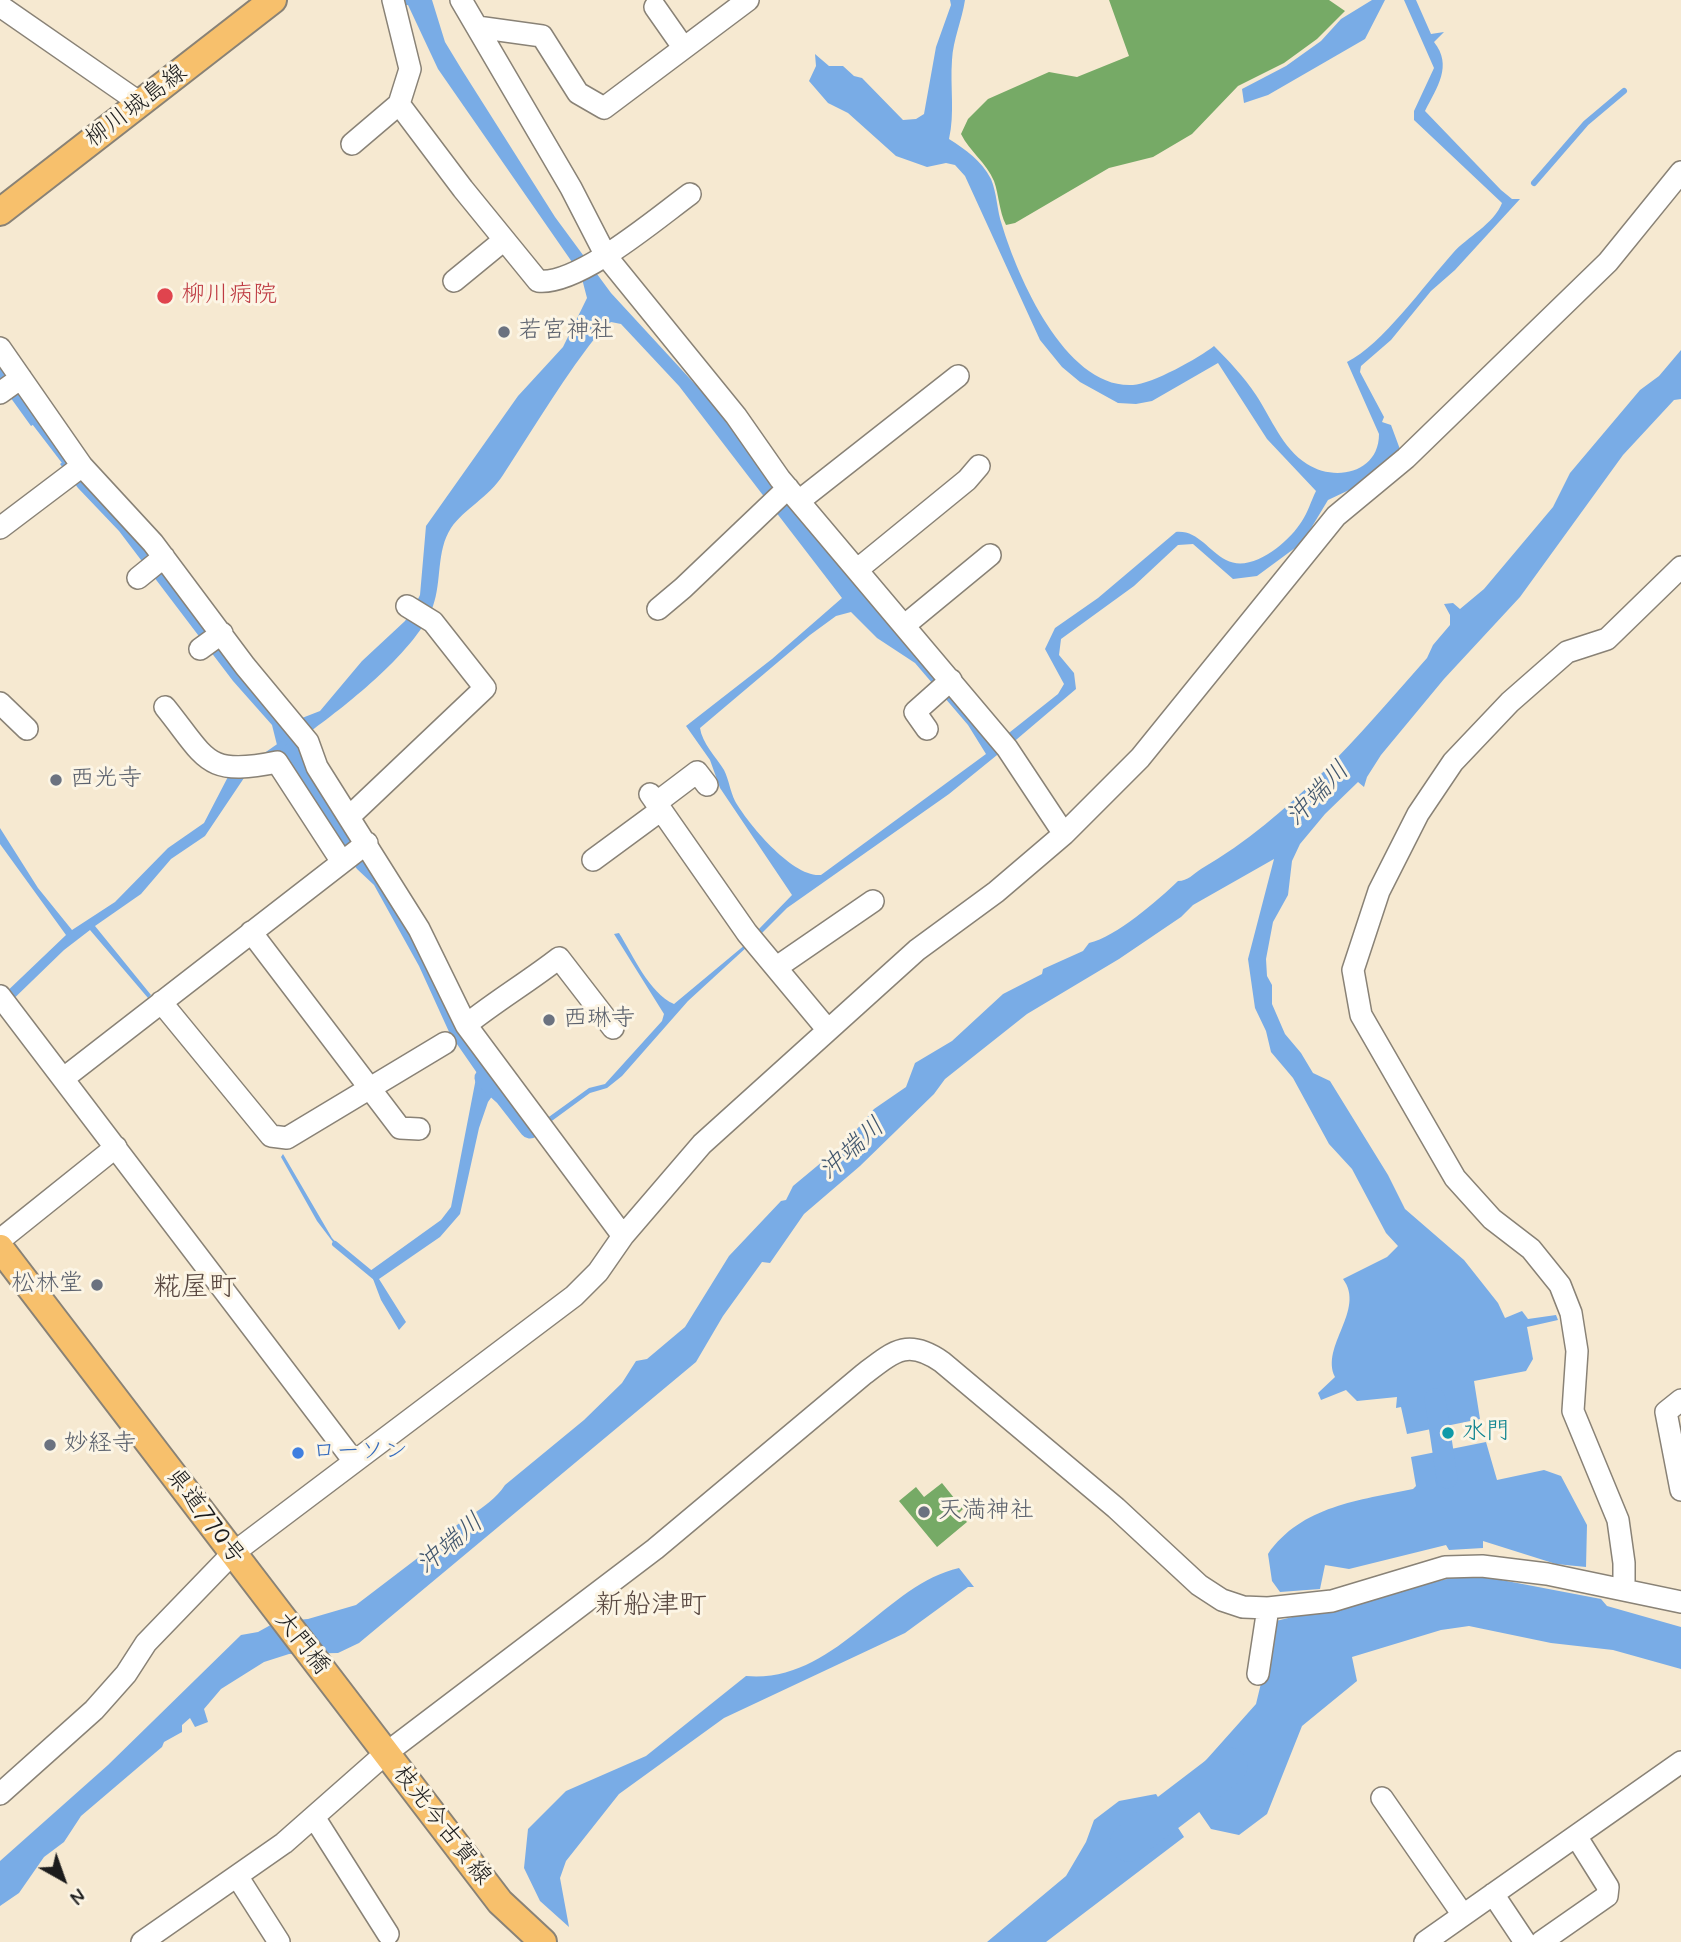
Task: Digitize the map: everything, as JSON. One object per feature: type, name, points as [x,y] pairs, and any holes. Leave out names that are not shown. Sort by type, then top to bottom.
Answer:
[{"type":"main road","name":"柳川城島線","points":[[0,212],[273,0]]},
{"type":"main road","name":"県道770号","points":[[0,1248],[256,1585]]},
{"type":"main road","name":"大門橋","points":[[256,1585],[346,1702]]},
{"type":"main road","name":"枝光今古賀線","points":[[346,1702],[500,1902],[543,1942]]},
{"type":"street","points":[[352,144],[400,104],[410,69],[393,0]]},
{"type":"street","points":[[461,0],[571,188],[601,258],[736,416],[785,498],[858,569],[905,625],[945,685],[1002,742],[1064,834]]},
{"type":"street","points":[[477,27],[542,36],[578,93],[604,108],[748,0]]},
{"type":"street","points":[[0,6],[140,103]]},
{"type":"street","points":[[655,7],[683,47]]},
{"type":"street","points":[[400,104],[538,282],[549,283],[601,258],[690,194]]},
{"type":"street","points":[[0,1794],[94,1710],[126,1674],[146,1643],[232,1554],[353,1460],[574,1296],[598,1272],[623,1236],[702,1144],[917,950],[996,892],[1064,834],[1140,758],[1336,516],[1406,458],[1608,262],[1681,172]]},
{"type":"street","points":[[454,281],[504,240]]},
{"type":"street","points":[[0,348],[12,384],[75,471],[161,559],[213,639],[308,742],[317,768],[350,816],[365,845],[419,929],[466,1025],[623,1236]]},
{"type":"street","points":[[657,609],[785,498],[958,376]]},
{"type":"street","points":[[858,569],[967,480],[979,466]]},
{"type":"street","points":[[0,528],[75,471]]},
{"type":"street","points":[[905,625],[990,555]]},
{"type":"street","points":[[138,578],[161,559]]},
{"type":"street","points":[[1624,1590],[1625,1563],[1618,1520],[1573,1411],[1577,1351],[1571,1313],[1560,1285],[1531,1249],[1493,1219],[1455,1178],[1361,1014],[1353,970],[1379,891],[1418,814],[1453,762],[1510,702],[1567,652],[1607,639],[1681,567]]},
{"type":"street","points":[[350,816],[485,688],[433,622],[407,606]]},
{"type":"street","points":[[927,729],[915,712],[945,685]]},
{"type":"street","points":[[0,703],[27,729]]},
{"type":"street","points":[[164,707],[208,761],[233,769],[277,762],[342,862]]},
{"type":"street","points":[[593,860],[659,807],[697,772],[706,785]]},
{"type":"street","points":[[659,807],[752,938],[827,1029]]},
{"type":"street","points":[[64,1078],[365,845]]},
{"type":"street","points":[[778,967],[873,901]]},
{"type":"street","points":[[251,932],[400,1128],[419,1129]]},
{"type":"street","points":[[466,1025],[501,996],[525,985],[559,958],[613,1028]]},
{"type":"street","points":[[4,1001],[353,1460]]},
{"type":"street","points":[[161,1002],[271,1136],[287,1138],[372,1090],[445,1043]]},
{"type":"street","points":[[0,1240],[116,1147]]},
{"type":"street","points":[[150,1940],[284,1843],[385,1754],[654,1549],[864,1374],[898,1350],[916,1348],[942,1362],[1116,1508],[1199,1585],[1222,1600],[1243,1607],[1268,1608],[1332,1601],[1445,1567],[1510,1569],[1681,1602]]},
{"type":"street","points":[[1681,1401],[1666,1412],[1681,1490]]},
{"type":"street","points":[[1258,1674],[1268,1608]]},
{"type":"street","points":[[1425,1942],[1681,1762]]},
{"type":"street","points":[[1382,1798],[1463,1915]]},
{"type":"street","points":[[314,1817],[388,1934]]},
{"type":"street","points":[[1541,1942],[1607,1896],[1608,1887],[1576,1836]]},
{"type":"street","points":[[237,1876],[279,1942]]},
{"type":"street","points":[[1493,1894],[1525,1942]]},
{"type":"green space","points":[[1109,0],[1329,0],[1345,11],[1317,39],[1284,63],[1238,86],[1192,134],[1153,157],[1109,168],[1015,223],[1006,225],[994,181],[961,134],[968,119],[988,99],[1049,72],[1077,77],[1129,56]]},
{"type":"green space","points":[[942,1483],[963,1509],[959,1513],[967,1522],[937,1547],[899,1501],[916,1487],[924,1497]]},
{"type":"water","points":[[397,0],[432,0],[445,42],[462,70],[555,217],[611,293],[728,420],[793,504],[1002,751],[949,794],[787,908],[760,935],[757,931],[792,895],[720,788],[710,760],[686,726],[772,659],[842,598],[679,386],[621,324],[611,322],[602,329],[563,382],[497,483],[451,528],[443,546],[433,606],[413,640],[362,691],[311,731],[302,718],[320,711],[362,661],[405,621],[420,595],[426,526],[518,396],[563,347],[587,298],[581,275],[438,69],[408,5],[399,6]],"holes":[[[851,612],[877,638],[915,663],[968,725],[986,754],[821,875],[810,874],[772,848],[750,823],[735,801],[724,770],[706,744],[700,728],[836,616]]]},
{"type":"water","points":[[950,0],[965,0],[953,52],[949,139],[978,161],[991,179],[1002,225],[1020,273],[1048,326],[1066,350],[1087,369],[1109,381],[1133,385],[1175,370],[1214,346],[1251,388],[1291,450],[1307,464],[1318,469],[1342,473],[1364,465],[1372,458],[1379,434],[1347,362],[1389,328],[1453,253],[1487,224],[1502,203],[1414,120],[1414,111],[1434,68],[1404,0],[1416,0],[1431,34],[1444,32],[1434,42],[1440,51],[1443,68],[1425,111],[1501,190],[1512,199],[1520,199],[1455,270],[1431,291],[1391,340],[1361,366],[1360,372],[1384,417],[1382,422],[1391,425],[1401,452],[1366,482],[1328,500],[1307,535],[1295,548],[1257,576],[1233,579],[1193,544],[1178,545],[1134,586],[1061,639],[1059,655],[1074,673],[1076,689],[1010,745],[1005,736],[1058,694],[1064,684],[1045,649],[1055,628],[1098,598],[1176,532],[1191,534],[1226,560],[1236,563],[1247,563],[1269,554],[1296,529],[1316,491],[1267,439],[1218,363],[1152,401],[1136,404],[1118,403],[1080,382],[1062,367],[1040,340],[965,176],[955,165],[946,163],[927,167],[896,156],[848,113],[828,103],[809,81],[816,66],[815,54],[829,66],[843,66],[854,76],[862,78],[903,120],[916,119],[924,114],[936,47],[951,5]]},
{"type":"water","points":[[1372,0],[1385,0],[1365,39],[1268,95],[1244,103],[1242,89],[1286,66],[1321,41],[1341,19]]},
{"type":"water","name":"沖端川","points":[[1681,350],[1681,399],[1674,400],[1623,455],[1520,597],[1444,679],[1381,755],[1364,787],[1358,782],[1325,814],[1300,844],[1292,861],[1288,895],[1273,922],[1266,959],[1267,976],[1272,985],[1272,1004],[1285,1034],[1313,1073],[1330,1081],[1388,1175],[1405,1209],[1464,1260],[1498,1303],[1505,1318],[1522,1311],[1528,1319],[1556,1315],[1558,1320],[1527,1327],[1533,1359],[1526,1371],[1474,1381],[1480,1419],[1407,1434],[1401,1407],[1396,1408],[1397,1397],[1357,1401],[1346,1390],[1321,1400],[1318,1393],[1335,1377],[1333,1353],[1349,1303],[1349,1291],[1343,1279],[1387,1257],[1398,1246],[1386,1233],[1352,1169],[1329,1144],[1293,1078],[1271,1052],[1266,1031],[1255,1008],[1248,959],[1274,859],[1193,905],[1181,917],[1119,959],[1027,1014],[945,1079],[934,1094],[860,1166],[804,1214],[770,1263],[762,1262],[723,1316],[696,1362],[359,1643],[338,1653],[289,1654],[264,1662],[221,1689],[204,1709],[208,1722],[195,1727],[190,1718],[182,1725],[182,1732],[164,1742],[162,1747],[81,1816],[64,1842],[44,1857],[19,1893],[0,1906],[0,1861],[108,1765],[241,1635],[258,1632],[276,1622],[308,1619],[356,1605],[436,1544],[452,1528],[490,1502],[505,1485],[584,1420],[622,1383],[636,1361],[647,1359],[685,1327],[729,1256],[781,1201],[786,1200],[793,1186],[846,1142],[874,1109],[906,1087],[915,1063],[952,1041],[1003,994],[1123,926],[1178,881],[1188,879],[1234,848],[1295,799],[1350,745],[1427,658],[1433,645],[1450,625],[1450,615],[1444,604],[1453,603],[1460,609],[1484,589],[1553,507],[1570,473],[1640,390],[1659,376]]},
{"type":"water","points":[[0,362],[41,420],[31,426],[0,383]]},
{"type":"water","points":[[67,459],[152,555],[285,722],[500,1085],[488,1102],[479,1128],[460,1214],[440,1237],[379,1279],[406,1322],[399,1330],[381,1300],[370,1271],[441,1220],[451,1207],[477,1073],[450,1034],[419,966],[374,885],[357,869],[324,826],[284,755],[279,753],[272,725],[233,681],[119,531],[78,488],[60,464]]},
{"type":"water","points":[[231,771],[246,775],[205,836],[171,859],[141,894],[95,926],[151,995],[148,998],[90,930],[64,950],[0,1012],[0,998],[66,935],[0,844],[0,828],[38,888],[72,930],[115,902],[168,848],[204,823]]},
{"type":"water","points":[[619,933],[649,983],[674,1004],[746,944],[748,946],[688,1001],[622,1076],[607,1088],[590,1093],[549,1123],[546,1119],[589,1088],[605,1084],[662,1021],[664,1014],[614,934]]},
{"type":"water","points":[[283,1154],[332,1238],[341,1248],[339,1250],[317,1221],[281,1157]]},
{"type":"water","points":[[1486,1442],[1497,1480],[1544,1470],[1561,1476],[1587,1525],[1586,1567],[1556,1564],[1483,1541],[1483,1548],[1449,1550],[1446,1545],[1349,1569],[1325,1565],[1320,1589],[1280,1592],[1272,1581],[1268,1554],[1297,1525],[1333,1508],[1413,1489],[1416,1486],[1411,1457]]},
{"type":"water","points":[[959,1568],[974,1587],[968,1587],[905,1633],[724,1718],[619,1794],[566,1861],[560,1878],[569,1927],[540,1901],[524,1868],[528,1829],[566,1791],[646,1756],[746,1676],[778,1674],[806,1665],[833,1650],[907,1593],[932,1578]]},
{"type":"water","points":[[1455,1577],[1491,1578],[1601,1599],[1607,1606],[1681,1627],[1681,1669],[1613,1650],[1551,1643],[1469,1626],[1441,1630],[1352,1657],[1357,1681],[1302,1726],[1267,1814],[1239,1835],[1211,1829],[1182,1787],[1256,1704],[1276,1621]]},
{"type":"water","points":[[1156,1794],[1184,1837],[1046,1942],[987,1942],[1066,1876],[1086,1842],[1094,1820],[1119,1801]]},
{"type":"waterway","points":[[1534,183],[1586,123],[1624,91]]},
{"type":"waterway","points":[[32,419],[68,466]]},
{"type":"waterway","points":[[264,757],[284,743]]},
{"type":"waterway","points":[[485,1078],[505,1096],[530,1128]]},
{"type":"waterway","points":[[335,1244],[375,1277]]},
{"type":"waterway","points":[[1435,1399],[1447,1478]]},
{"type":"waterway","points":[[1128,1843],[1229,1766]]},
{"type":"place","name":"柳川病院","points":[[165,296]]},
{"type":"place","name":"若宮神社","points":[[504,332]]},
{"type":"place","name":"西光寺","points":[[56,780]]},
{"type":"place","name":"西琳寺","points":[[549,1020]]},
{"type":"place","name":"松林堂","points":[[97,1285]]},
{"type":"place","name":"水門","points":[[1448,1433]]},
{"type":"place","name":"妙経寺","points":[[50,1445]]},
{"type":"place","name":"ローソン","points":[[298,1453]]},
{"type":"place","name":"天満神社","points":[[924,1512]]},
{"type":"district","name":"糀屋町","points":[[195,1289]]},
{"type":"district","name":"新船津町","points":[[651,1607]]}]
